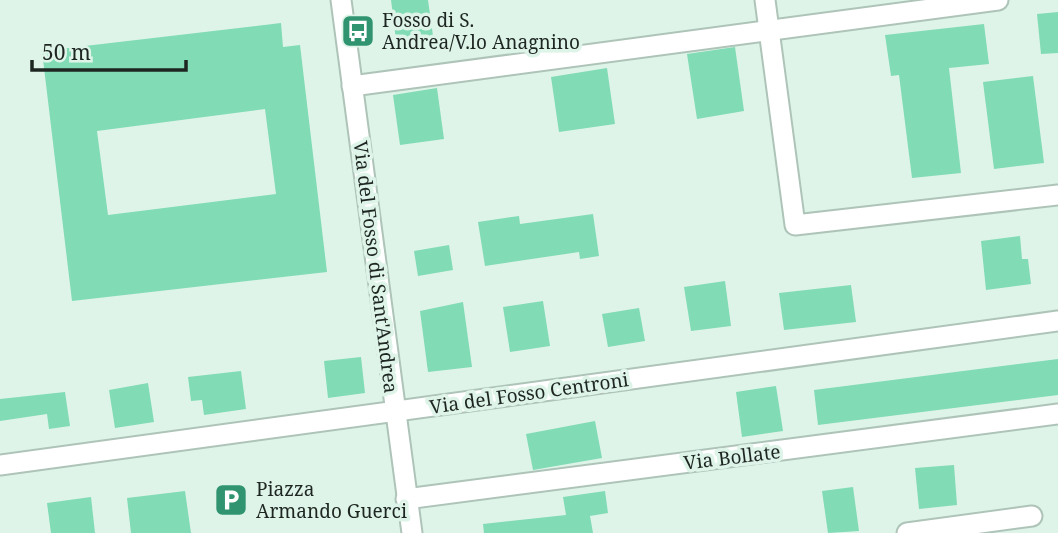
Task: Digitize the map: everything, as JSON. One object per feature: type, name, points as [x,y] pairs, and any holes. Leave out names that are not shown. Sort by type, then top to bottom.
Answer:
[{"type":"street","name":"Via del Fosso di Sant'Andrea","points":[[341,0],[412,533]]},
{"type":"street","points":[[765,0],[795,225],[1058,195]]},
{"type":"street","points":[[352,86],[998,0]]},
{"type":"street","name":"Via del Fosso Centroni","points":[[0,465],[1058,321]]},
{"type":"street","name":"Via Bollate","points":[[406,499],[1058,414]]},
{"type":"street","points":[[907,533],[1032,516]]},
{"type":"building","points":[[391,0],[428,0],[434,43],[397,48]]},
{"type":"building","points":[[1058,12],[1058,53],[1041,54],[1037,14]]},
{"type":"building","points":[[281,23],[283,47],[300,45],[327,272],[72,301],[42,51]],"holes":[[[265,109],[276,194],[108,215],[97,131]]]},
{"type":"building","points":[[984,24],[989,64],[949,68],[961,173],[912,178],[899,75],[891,76],[885,35]]},
{"type":"building","points":[[735,47],[744,111],[697,119],[687,54]]},
{"type":"building","points":[[607,68],[615,124],[559,132],[551,77]]},
{"type":"building","points":[[1033,76],[1044,163],[994,169],[983,82]]},
{"type":"building","points":[[437,88],[444,139],[400,145],[393,95]]},
{"type":"building","points":[[593,214],[599,256],[580,259],[579,252],[485,266],[478,222],[519,216],[520,224]]},
{"type":"building","points":[[1020,236],[1022,259],[1028,259],[1031,284],[986,290],[981,241]]},
{"type":"building","points":[[449,245],[453,270],[418,276],[414,251]]},
{"type":"building","points":[[725,281],[731,326],[691,331],[684,287]]},
{"type":"building","points":[[851,285],[856,322],[784,330],[779,293]]},
{"type":"building","points":[[543,301],[550,346],[510,352],[503,307]]},
{"type":"building","points":[[463,302],[472,367],[428,372],[420,311]]},
{"type":"building","points":[[639,308],[645,341],[608,347],[602,314]]},
{"type":"building","points":[[361,357],[365,393],[328,398],[324,361]]},
{"type":"building","points":[[1058,359],[1058,395],[818,425],[814,390]]},
{"type":"building","points":[[241,371],[246,409],[204,415],[202,400],[191,401],[188,377]]},
{"type":"building","points":[[148,383],[154,422],[115,428],[109,390]]},
{"type":"building","points":[[776,386],[783,431],[742,437],[736,392]]},
{"type":"building","points":[[65,392],[70,426],[49,429],[47,414],[0,421],[0,399]]},
{"type":"building","points":[[595,421],[602,458],[533,470],[526,434]]},
{"type":"building","points":[[954,465],[957,505],[919,509],[915,468]]},
{"type":"building","points":[[853,487],[859,531],[828,533],[822,491]]},
{"type":"building","points":[[185,491],[191,533],[131,533],[127,498]]},
{"type":"building","points":[[605,491],[608,513],[590,516],[593,533],[484,533],[483,524],[566,515],[563,497]]},
{"type":"building","points":[[91,497],[95,533],[51,533],[47,503]]},
{"type":"place","name":"Fosso di S. Andrea/V.lo Anagnino","points":[[358,31]]},
{"type":"place","name":"Piazza Armando Guerci","points":[[231,500]]}]
